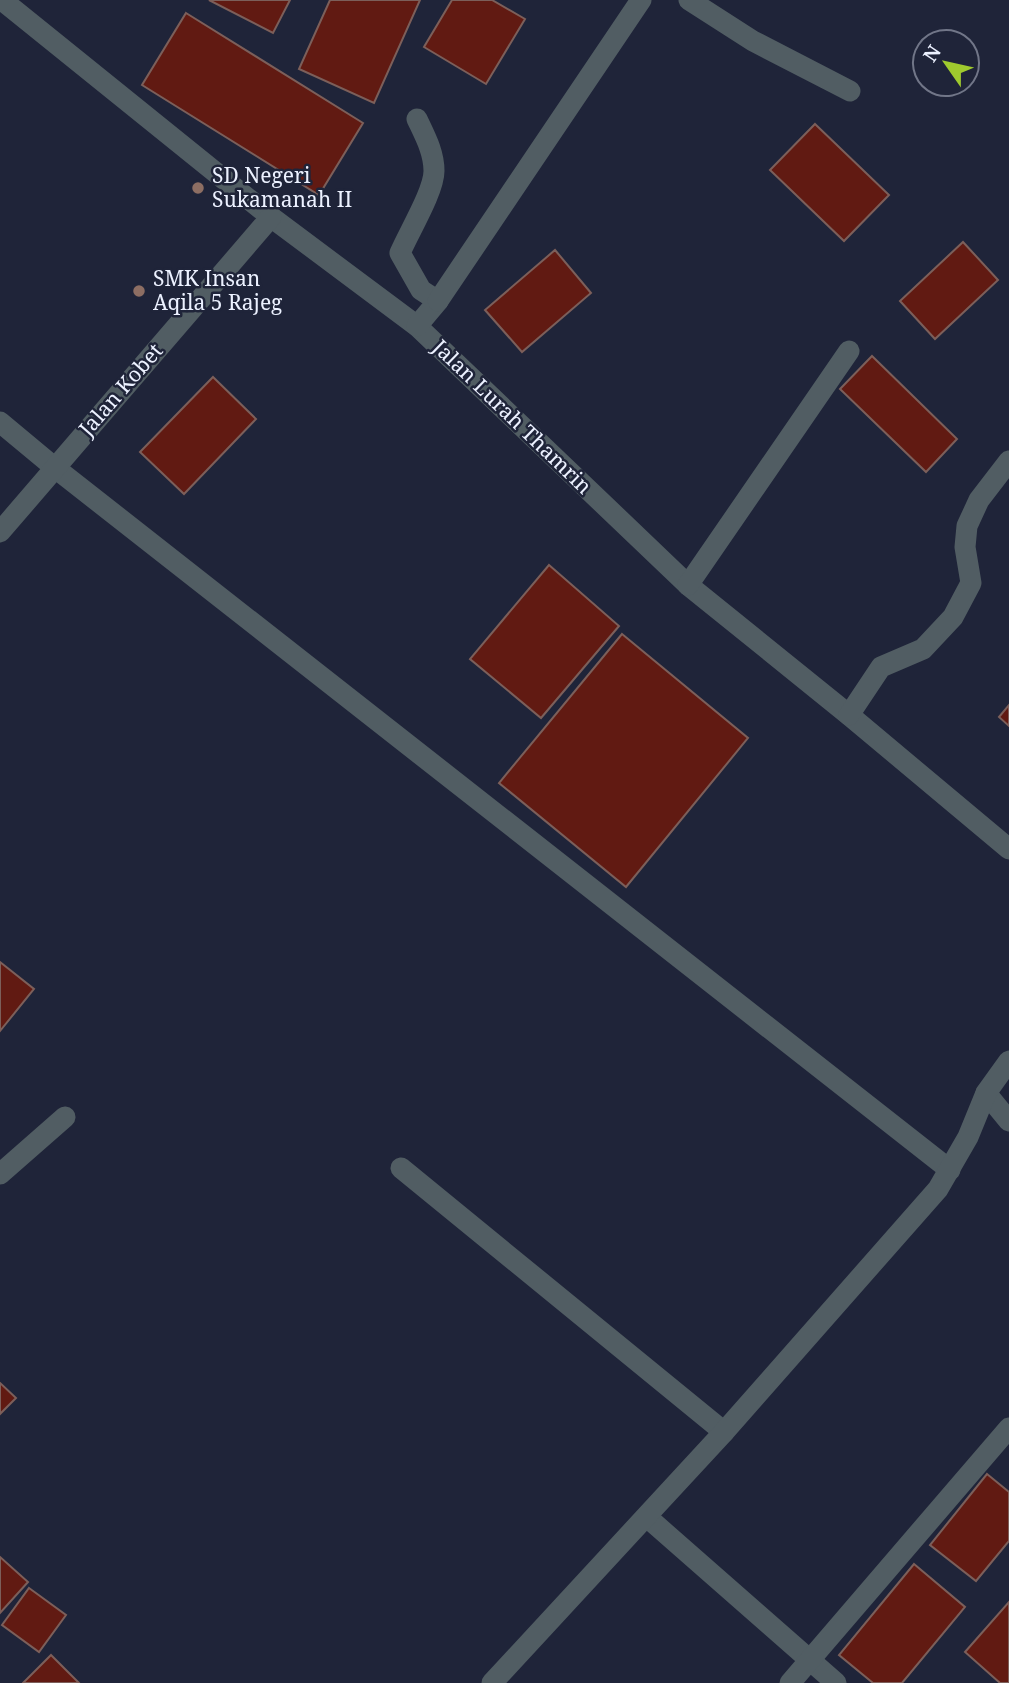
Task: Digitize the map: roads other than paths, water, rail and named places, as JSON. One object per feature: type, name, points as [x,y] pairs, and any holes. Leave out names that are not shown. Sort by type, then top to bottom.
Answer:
[{"type":"street","name":"Jalan Lurah Thamrin","points":[[2,0],[271,217],[417,326],[688,585],[1009,849]]},
{"type":"street","points":[[417,326],[438,301],[641,0]]},
{"type":"street","points":[[689,0],[753,41],[850,91]]},
{"type":"street","points":[[416,119],[429,142],[434,170],[432,185],[400,253],[421,290],[438,301]]},
{"type":"street","name":"Jalan Kobet","points":[[0,532],[271,217]]},
{"type":"street","points":[[688,585],[849,351]]},
{"type":"street","points":[[0,422],[950,1170]]},
{"type":"street","points":[[849,715],[881,667],[923,649],[953,617],[971,583],[965,547],[967,526],[979,500],[1009,461]]},
{"type":"street","points":[[492,1683],[724,1432],[938,1189],[968,1137],[986,1093],[1009,1061]]},
{"type":"street","points":[[986,1093],[1009,1121]]},
{"type":"street","points":[[0,1174],[65,1117]]},
{"type":"street","points":[[401,1168],[724,1432]]},
{"type":"street","points":[[790,1683],[1009,1428]]},
{"type":"street","points":[[647,1517],[836,1683]]},
{"type":"place","name":"SD Negeri Sukamanah II","points":[[198,188]]},
{"type":"place","name":"SMK Insan Aqila 5 Rajeg","points":[[139,291]]}]
